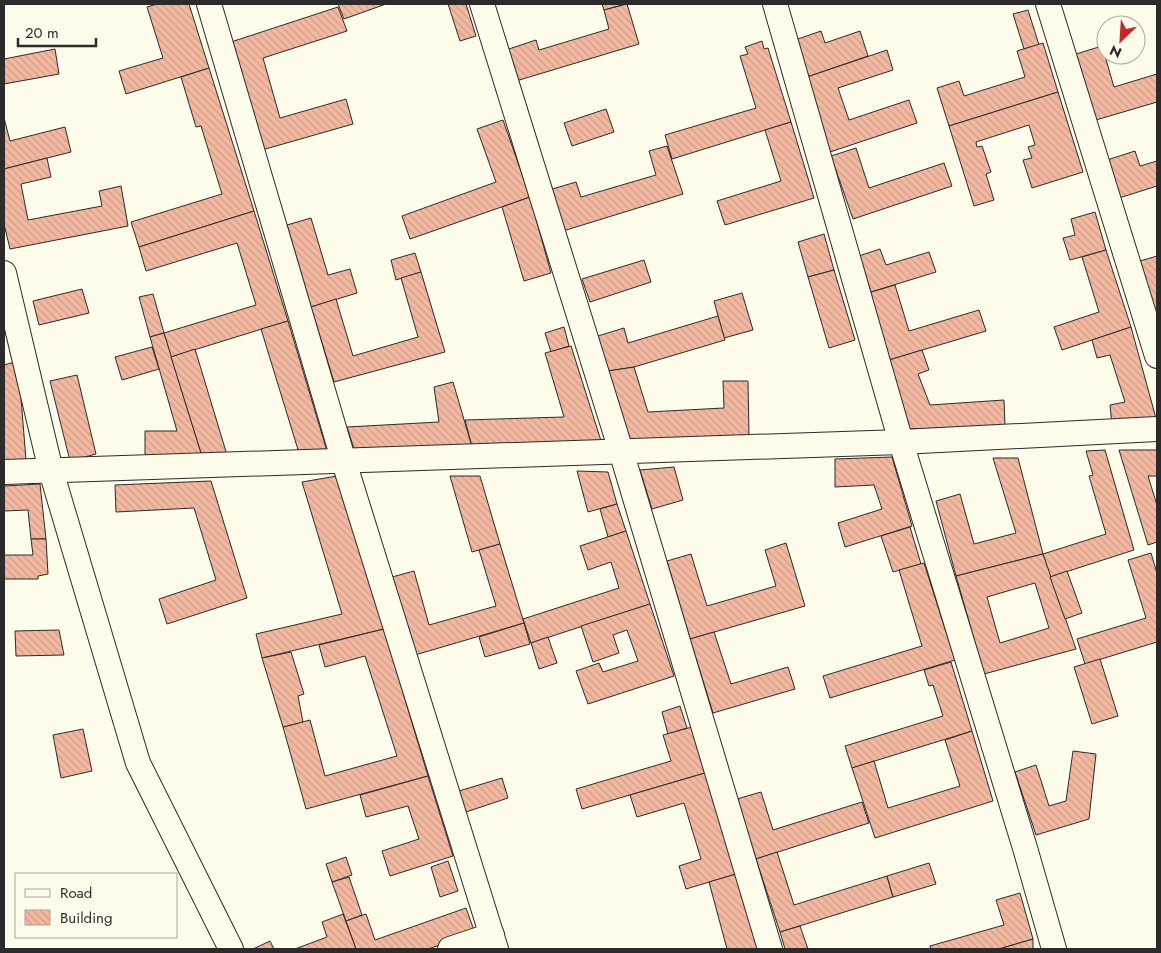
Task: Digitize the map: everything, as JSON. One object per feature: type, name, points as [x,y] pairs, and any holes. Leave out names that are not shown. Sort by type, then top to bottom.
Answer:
[{"type":"street","points":[[209,4],[344,462],[494,942],[450,949]]},
{"type":"street","points":[[482,4],[621,451],[770,949]]},
{"type":"street","points":[[774,4],[901,442],[1026,848],[1054,949]]},
{"type":"street","points":[[1048,4],[1157,356]]},
{"type":"street","points":[[4,273],[51,471],[138,763],[231,949]]},
{"type":"street","points":[[4,472],[901,442],[1157,430]]},
{"type":"building","points":[[157,4],[189,4],[209,68],[126,94],[119,71],[163,58],[147,7]]},
{"type":"building","points":[[338,4],[386,4],[344,19]]},
{"type":"building","points":[[448,4],[466,4],[476,36],[460,41]]},
{"type":"building","points":[[602,4],[626,4],[604,10]]},
{"type":"building","points":[[627,4],[639,44],[516,81],[506,50],[536,40],[539,50],[609,29],[604,10]]},
{"type":"building","points":[[338,7],[347,31],[263,58],[280,118],[346,99],[353,124],[262,150],[231,42]]},
{"type":"building","points":[[1028,10],[1039,45],[1024,49],[1013,14]]},
{"type":"building","points":[[821,31],[825,43],[860,31],[868,56],[807,77],[795,40]]},
{"type":"building","points":[[762,41],[764,49],[768,48],[791,122],[672,159],[665,135],[756,108],[740,56],[748,54],[745,47]]},
{"type":"building","points":[[1043,43],[1058,92],[949,126],[937,88],[959,81],[964,96],[1025,77],[1017,51]]},
{"type":"building","points":[[1096,48],[1096,65],[1108,65],[1114,87],[1157,74],[1157,102],[1096,120],[1076,54]]},
{"type":"building","points":[[55,49],[59,74],[4,84],[4,59]]},
{"type":"building","points":[[887,50],[893,70],[838,88],[849,120],[909,100],[917,123],[830,152],[807,77]]},
{"type":"building","points":[[209,68],[254,211],[139,247],[131,222],[222,194],[201,126],[196,127],[181,77]]},
{"type":"building","points":[[1058,92],[1083,172],[1032,188],[1023,160],[1032,158],[1028,147],[1035,145],[1029,125],[976,142],[977,147],[982,146],[991,172],[986,174],[994,200],[974,206],[949,126]]},
{"type":"building","points":[[606,109],[614,132],[572,146],[564,123]]},
{"type":"building","points":[[4,118],[10,141],[65,127],[71,152],[4,169]]},
{"type":"building","points":[[503,120],[530,197],[410,239],[402,216],[496,182],[477,129]]},
{"type":"building","points":[[791,122],[814,198],[725,225],[717,201],[781,181],[765,130]]},
{"type":"building","points":[[667,146],[683,194],[563,231],[549,190],[576,182],[581,197],[656,175],[649,151]]},
{"type":"building","points":[[856,148],[869,188],[944,163],[952,186],[853,219],[831,156]]},
{"type":"building","points":[[1135,151],[1140,166],[1157,161],[1157,186],[1119,198],[1107,160]]},
{"type":"building","points":[[47,158],[51,177],[21,184],[28,220],[102,206],[99,191],[121,186],[128,226],[10,249],[4,224],[4,169]]},
{"type":"building","points":[[530,197],[551,273],[524,281],[502,207]]},
{"type":"building","points":[[254,211],[288,321],[171,357],[164,333],[256,305],[237,243],[146,271],[139,247]]},
{"type":"building","points":[[1095,212],[1106,250],[1070,260],[1063,238],[1075,235],[1071,219]]},
{"type":"building","points":[[311,218],[328,275],[350,269],[357,293],[311,307],[287,225]]},
{"type":"building","points":[[824,234],[834,270],[808,277],[798,242]]},
{"type":"building","points":[[880,249],[886,265],[929,252],[936,272],[871,292],[859,256]]},
{"type":"building","points":[[1106,250],[1131,327],[1062,350],[1054,327],[1099,312],[1082,257]]},
{"type":"building","points":[[415,253],[421,272],[396,280],[391,260]]},
{"type":"building","points":[[1157,256],[1157,318],[1140,261]]},
{"type":"building","points":[[644,260],[651,282],[590,302],[582,279]]},
{"type":"building","points":[[834,270],[855,340],[829,348],[808,277]]},
{"type":"building","points":[[421,272],[445,352],[334,382],[311,307],[336,299],[353,356],[418,337],[401,278]]},
{"type":"building","points":[[895,285],[909,331],[979,310],[986,331],[889,360],[868,293]]},
{"type":"building","points":[[82,289],[89,313],[39,325],[33,301]]},
{"type":"building","points":[[742,293],[753,330],[724,338],[714,301]]},
{"type":"building","points":[[153,294],[164,333],[150,337],[139,297]]},
{"type":"building","points":[[718,316],[725,340],[634,367],[608,371],[598,336],[624,328],[628,343]]},
{"type":"building","points":[[288,321],[327,451],[299,453],[261,329]]},
{"type":"building","points":[[564,327],[569,346],[551,352],[545,333]]},
{"type":"building","points":[[1131,327],[1157,422],[1112,425],[1110,405],[1125,402],[1110,355],[1097,358],[1092,340]]},
{"type":"building","points":[[164,333],[202,456],[145,457],[145,431],[177,431],[150,337]]},
{"type":"building","points":[[571,346],[602,444],[472,447],[465,420],[564,417],[545,353]]},
{"type":"building","points":[[152,347],[159,369],[122,380],[115,357]]},
{"type":"building","points":[[195,349],[227,455],[202,456],[171,357]]},
{"type":"building","points":[[922,350],[929,370],[918,374],[930,405],[1004,400],[1005,426],[910,429],[889,360]]},
{"type":"building","points":[[18,361],[26,460],[4,462],[4,365]]},
{"type":"building","points":[[634,367],[648,412],[724,408],[723,381],[748,381],[749,435],[628,441],[608,371]]},
{"type":"building","points":[[77,375],[96,454],[70,461],[50,381]]},
{"type":"building","points":[[453,382],[472,447],[356,455],[347,427],[439,422],[434,387]]},
{"type":"building","points":[[1105,450],[1134,550],[1050,577],[1043,554],[1106,534],[1089,476],[1093,475],[1086,451]]},
{"type":"building","points":[[1119,450],[1157,450],[1157,476],[1148,476],[1157,505],[1157,542],[1148,545]]},
{"type":"building","points":[[892,457],[912,526],[845,547],[838,523],[882,509],[874,485],[835,487],[835,459]]},
{"type":"building","points":[[993,458],[1018,458],[1043,554],[956,576],[936,501],[960,494],[974,544],[1016,533]]},
{"type":"building","points":[[674,467],[683,500],[652,509],[640,470]]},
{"type":"building","points":[[577,471],[608,472],[617,504],[588,512]]},
{"type":"building","points":[[337,476],[384,629],[262,658],[256,634],[342,614],[302,482]]},
{"type":"building","points":[[450,476],[480,476],[500,544],[472,552]]},
{"type":"building","points":[[211,481],[247,598],[167,624],[159,599],[216,580],[194,508],[116,512],[115,485]]},
{"type":"building","points":[[40,484],[46,539],[31,539],[28,510],[4,511],[4,486]]},
{"type":"building","points":[[617,504],[626,531],[608,537],[600,509]]},
{"type":"building","points":[[910,527],[921,564],[893,572],[881,536]]},
{"type":"building","points":[[626,531],[650,604],[531,643],[523,619],[619,588],[611,562],[588,570],[580,546]]},
{"type":"building","points":[[31,539],[46,539],[48,574],[38,576],[38,579],[4,579],[4,555],[33,555]]},
{"type":"building","points":[[786,543],[805,606],[690,639],[667,561],[691,554],[707,606],[776,586],[765,550]]},
{"type":"building","points":[[500,544],[524,623],[415,655],[392,577],[414,571],[429,625],[496,606],[479,550]]},
{"type":"building","points":[[1151,553],[1157,573],[1157,642],[1085,664],[1077,639],[1146,618],[1128,560]]},
{"type":"building","points":[[1043,554],[1076,649],[984,674],[956,576]],"holes":[[[1035,583],[1049,628],[1000,643],[987,597]]]},
{"type":"building","points":[[924,563],[955,660],[830,698],[823,676],[922,646],[899,570]]},
{"type":"building","points":[[1067,571],[1082,613],[1065,619],[1050,577]]},
{"type":"building","points":[[650,604],[674,676],[588,704],[576,671],[599,663],[603,672],[638,661],[627,630],[613,635],[619,653],[593,662],[581,626]]},
{"type":"building","points":[[524,623],[530,644],[485,657],[479,637]]},
{"type":"building","points":[[384,629],[428,776],[306,809],[283,727],[310,720],[325,776],[397,756],[365,656],[325,667],[319,645]]},
{"type":"building","points":[[59,630],[64,655],[16,656],[15,631]]},
{"type":"building","points":[[714,632],[731,684],[788,667],[795,689],[713,713],[690,639]]},
{"type":"building","points":[[548,637],[557,663],[539,669],[531,643]]},
{"type":"building","points":[[291,652],[304,694],[298,696],[303,722],[283,727],[262,658]]},
{"type":"building","points":[[1100,659],[1118,716],[1092,724],[1074,667]]},
{"type":"building","points":[[951,662],[972,731],[852,768],[845,746],[943,716],[933,685],[929,686],[924,670]]},
{"type":"building","points":[[680,706],[687,728],[668,734],[662,712]]},
{"type":"building","points":[[692,727],[705,773],[582,809],[576,789],[671,761],[663,735]]},
{"type":"building","points":[[83,729],[92,771],[61,778],[53,735]]},
{"type":"building","points":[[972,731],[993,801],[875,838],[852,768],[874,761],[888,808],[960,786],[945,740]]},
{"type":"building","points":[[1073,751],[1096,754],[1089,819],[1036,835],[1015,772],[1036,765],[1049,806],[1066,801]]},
{"type":"building","points":[[705,773],[736,874],[686,889],[679,866],[701,859],[684,803],[637,817],[630,795]]},
{"type":"building","points":[[428,776],[453,856],[390,876],[382,851],[419,839],[408,806],[366,817],[360,795]]},
{"type":"building","points":[[502,778],[508,798],[466,812],[459,791]]},
{"type":"building","points":[[761,792],[773,830],[862,802],[869,823],[756,859],[737,799]]},
{"type":"building","points":[[777,852],[794,905],[887,876],[893,897],[780,932],[756,859]]},
{"type":"building","points":[[346,857],[352,875],[332,882],[326,864]]},
{"type":"building","points":[[448,861],[458,891],[440,897],[431,867]]},
{"type":"building","points":[[929,863],[936,884],[893,897],[887,876]]},
{"type":"building","points":[[736,874],[758,949],[727,949],[709,882]]},
{"type":"building","points":[[349,877],[362,915],[346,921],[332,882]]},
{"type":"building","points":[[1020,893],[1033,939],[999,949],[931,949],[930,946],[1004,925],[996,900]]},
{"type":"building","points":[[466,908],[475,933],[428,949],[356,949],[346,921],[366,914],[375,940]]},
{"type":"building","points":[[343,914],[356,949],[295,949],[327,937],[322,922]]},
{"type":"building","points":[[800,926],[808,949],[785,949],[780,932]]},
{"type":"building","points":[[1033,939],[1033,949],[999,949]]},
{"type":"building","points":[[270,941],[274,949],[253,949]]}]
